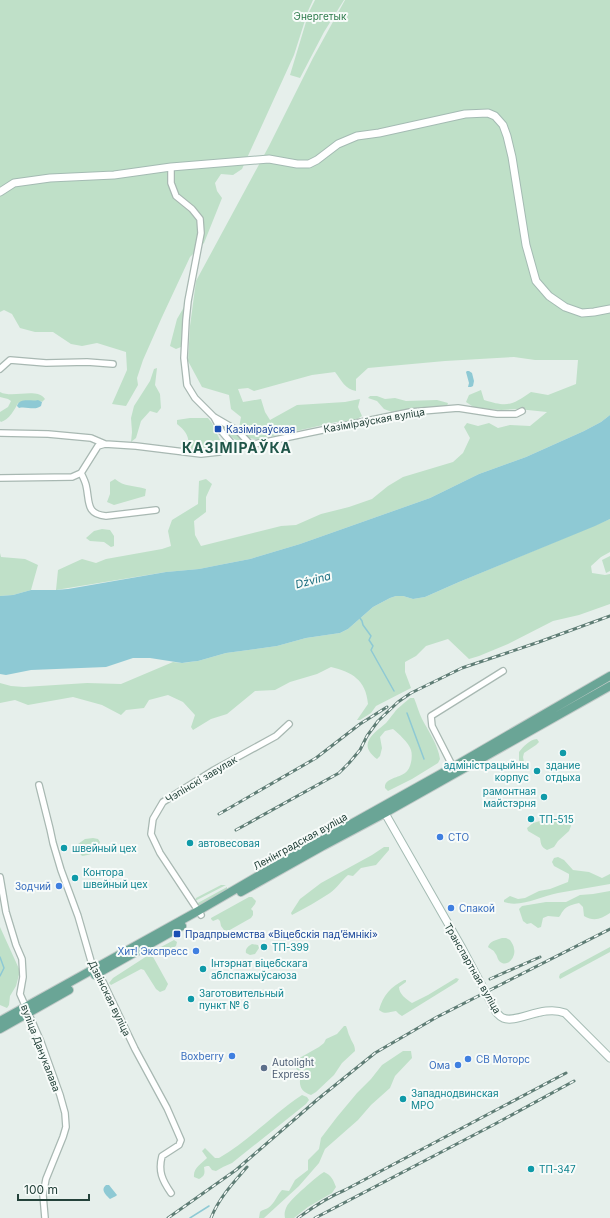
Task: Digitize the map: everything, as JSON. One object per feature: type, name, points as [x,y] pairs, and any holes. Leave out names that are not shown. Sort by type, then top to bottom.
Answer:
[{"type":"main road","name":"Ленінградская вуліца","points":[[539,722],[610,676]]},
{"type":"main road","name":"Ленінградская вуліца","points":[[0,1028],[27,1010],[323,846],[383,810],[539,722],[610,686]]},
{"type":"main road","name":"Ленінградская вуліца","points":[[0,1021],[27,1010]]},
{"type":"street","points":[[0,192],[14,183],[50,178],[114,175],[171,167],[268,159],[297,164],[309,164],[318,160],[338,144],[357,136],[379,133],[465,114],[488,113],[495,116],[503,125],[507,136],[512,157],[526,244],[536,281],[550,296],[566,307],[582,313],[610,309]]},
{"type":"street","points":[[171,167],[170,183],[176,196],[192,209],[200,219],[201,233],[188,301],[186,320],[184,358],[187,385],[195,398],[214,416],[238,431],[250,444]]},
{"type":"street","points":[[0,369],[10,360],[46,363],[87,362],[113,364]]},
{"type":"street","name":"Казіміраўская вуліца","points":[[0,433],[77,436],[91,438],[105,444],[136,446],[201,454],[219,452],[234,446],[261,443],[410,412],[458,408],[497,414],[516,414],[522,411]]},
{"type":"street","points":[[214,416],[222,432],[234,446]]},
{"type":"street","points":[[0,478],[72,477],[81,474],[98,446],[105,444]]},
{"type":"street","points":[[81,474],[86,484],[89,506],[92,512],[98,516],[156,510]]},
{"type":"street","points":[[454,770],[432,726],[431,716],[503,671]]},
{"type":"street","name":"Чэпінскі завулак","points":[[200,913],[160,853],[151,834],[153,820],[163,802],[214,770],[276,736],[288,724]]},
{"type":"street","name":"Дзвінская вуліца","points":[[39,785],[53,843],[78,916],[91,962],[167,1108],[181,1140],[180,1145],[162,1156],[160,1164],[159,1170],[171,1193]]},
{"type":"street","name":"Транспартная вуліца","points":[[383,810],[462,948],[496,1012],[502,1018],[512,1019],[543,1011],[561,1011],[565,1013],[610,1058]]},
{"type":"street","name":"вуліца Данукалава","points":[[0,877],[6,912],[22,959],[23,977],[20,994],[41,1042],[65,1113],[66,1127],[46,1179],[43,1195],[45,1218]]},
{"type":"green space","points":[[0,0],[313,0],[294,55],[242,169],[233,175],[221,174],[215,183],[217,191],[222,198],[204,243],[190,257],[162,317],[143,360],[137,378],[138,385],[126,406],[112,404],[127,370],[126,352],[97,343],[82,346],[71,344],[53,332],[35,332],[20,328],[12,314],[4,310],[0,312]]},
{"type":"green space","name":"Энергетык","points":[[315,0],[344,0],[324,32],[300,78],[290,75],[309,12]]},
{"type":"green space","points":[[345,0],[610,0],[610,415],[601,422],[584,431],[526,457],[479,474],[430,498],[300,544],[250,559],[199,569],[166,572],[56,590],[58,570],[82,559],[96,563],[106,559],[171,546],[168,531],[172,520],[198,504],[199,481],[206,479],[212,484],[206,497],[206,512],[194,521],[195,535],[201,546],[281,526],[296,525],[321,514],[372,499],[388,486],[403,477],[453,462],[463,453],[470,438],[464,427],[467,423],[478,426],[489,423],[498,428],[510,425],[530,426],[547,412],[518,409],[501,410],[475,408],[466,402],[469,395],[481,390],[484,400],[498,404],[509,404],[531,392],[548,395],[576,384],[578,360],[535,360],[514,357],[368,368],[356,379],[356,391],[346,386],[335,372],[312,375],[254,391],[248,388],[238,389],[243,402],[261,399],[265,412],[270,420],[297,405],[345,402],[360,399],[358,407],[362,416],[354,421],[336,422],[260,440],[249,438],[239,428],[241,417],[231,409],[229,395],[202,387],[188,361],[190,326],[196,281],[269,146],[313,58]]},
{"type":"green space","points":[[184,307],[183,344],[181,347],[176,349],[170,346],[177,319]]},
{"type":"green space","points":[[157,368],[155,385],[160,394],[161,408],[157,413],[150,411],[141,421],[136,438],[131,442],[131,418],[134,406],[150,381],[154,369]]},
{"type":"green space","points":[[0,392],[5,394],[30,393],[41,396],[45,399],[42,402],[18,403],[9,417],[1,422],[0,412],[8,407],[11,401],[0,397]]},
{"type":"green space","points":[[370,396],[377,396],[385,399],[395,398],[406,401],[437,400],[448,403],[447,406],[392,412],[384,409],[377,401],[368,398]]},
{"type":"green space","points":[[208,418],[222,444],[205,450],[188,449],[187,435],[177,424],[177,420]]},
{"type":"green space","points":[[223,425],[238,435],[241,438],[240,441],[232,437]]},
{"type":"green space","points":[[115,479],[126,485],[146,489],[145,496],[114,505],[107,502],[110,494],[110,482]]},
{"type":"green space","points":[[610,519],[610,552],[601,557],[591,566],[592,573],[605,575],[610,574],[610,604],[579,615],[553,621],[508,644],[469,659],[448,639],[426,646],[416,656],[405,662],[405,672],[411,688],[376,706],[371,713],[360,720],[357,720],[368,704],[367,696],[361,683],[357,678],[339,669],[331,667],[317,674],[290,682],[275,690],[255,691],[227,714],[211,719],[193,730],[191,727],[195,715],[183,702],[168,695],[149,700],[144,708],[126,710],[121,715],[102,705],[73,697],[28,705],[15,700],[0,703],[0,683],[24,687],[87,683],[121,684],[173,662],[182,663],[198,661],[226,653],[277,646],[306,638],[340,633],[348,629],[373,607],[390,598],[396,596],[403,596],[413,599],[425,597]]},
{"type":"green space","points":[[102,529],[110,530],[114,536],[114,546],[111,547],[104,542],[90,541],[86,538],[94,531]]},
{"type":"green space","points":[[0,553],[1,557],[25,559],[38,565],[31,590],[13,595],[0,596]]},
{"type":"green space","points":[[610,556],[610,571],[606,573],[602,560]]},
{"type":"green space","points":[[410,698],[414,698],[422,719],[435,744],[440,759],[438,763],[412,779],[388,791],[385,788],[387,782],[402,775],[409,769],[412,756],[410,747],[393,729],[385,731],[380,737],[382,748],[380,756],[377,759],[368,749],[368,744],[372,735]]},
{"type":"green space","points":[[537,739],[539,742],[524,753],[524,762],[521,763],[519,761],[519,752],[529,742]]},
{"type":"green space","points":[[547,819],[554,820],[559,823],[567,821],[571,823],[571,826],[569,831],[554,847],[547,850],[542,845],[540,838],[528,831],[527,828],[533,823]]},
{"type":"green space","points":[[85,839],[98,839],[100,842],[97,849],[92,854],[82,856],[77,850],[78,844]]},
{"type":"green space","points":[[384,847],[389,847],[389,850],[376,865],[361,868],[353,876],[348,875],[330,893],[292,915],[291,913],[300,899],[321,883]]},
{"type":"green space","points":[[558,857],[564,860],[573,870],[589,872],[602,878],[610,874],[610,884],[551,894],[524,903],[517,904],[504,902],[504,900],[510,896],[518,899],[525,898],[539,891],[550,889],[568,882],[569,874],[554,866],[552,862],[554,858]]},
{"type":"green space","points":[[221,885],[226,885],[195,901],[196,898]]},
{"type":"green space","points":[[227,887],[227,890],[200,905],[196,904]]},
{"type":"green space","points":[[610,891],[610,913],[597,919],[591,919],[584,916],[583,907],[579,903],[566,908],[559,917],[548,916],[543,918],[541,927],[538,928],[531,923],[527,924],[523,921],[519,909],[522,906],[546,902],[566,902],[580,895]]},
{"type":"green space","points":[[249,897],[252,897],[256,901],[251,909],[253,911],[253,915],[251,918],[228,931],[224,930],[218,919],[213,921],[211,919],[211,918]]},
{"type":"green space","points":[[0,927],[20,971],[7,1008],[0,1005]]},
{"type":"green space","points":[[502,938],[510,940],[514,951],[512,959],[505,964],[499,961],[493,950],[488,947],[495,940]]},
{"type":"green space","points":[[174,940],[177,942],[176,946],[164,953],[161,947]]},
{"type":"green space","points":[[252,944],[258,945],[259,948],[255,954],[250,955],[246,953],[246,950]]},
{"type":"green space","points":[[610,947],[610,952],[560,979],[560,974]]},
{"type":"green space","points":[[152,955],[168,984],[165,990],[160,992],[156,989],[144,970],[141,969],[111,985],[109,983],[113,978],[147,956]]},
{"type":"green space","points":[[456,978],[459,979],[457,982],[402,1016],[396,1011],[385,1013],[379,1010],[388,992],[404,980],[406,980],[406,982],[399,987],[399,990],[407,1000],[412,1003]]},
{"type":"green space","points":[[344,1026],[347,1027],[355,1051],[342,1063],[334,1075],[316,1092],[311,1095],[308,1094],[301,1088],[301,1075],[296,1068],[296,1060],[319,1047],[326,1039],[337,1034]]},
{"type":"green space","points":[[403,1051],[411,1051],[412,1058],[395,1076],[390,1088],[371,1105],[358,1120],[325,1149],[319,1163],[299,1186],[264,1218],[259,1218],[260,1212],[270,1206],[282,1190],[289,1191],[295,1180],[308,1170],[308,1160],[319,1149],[321,1138],[357,1093],[382,1065]]},
{"type":"green space","points":[[302,1095],[307,1097],[309,1100],[306,1104],[232,1163],[216,1171],[212,1170],[209,1166],[204,1167],[202,1177],[199,1179],[194,1177],[196,1169],[207,1158],[202,1151],[205,1148],[215,1158],[219,1158],[241,1144],[281,1110]]},
{"type":"green space","points":[[324,1172],[332,1178],[336,1187],[332,1193],[308,1207],[294,1218],[285,1218],[285,1210],[289,1203],[304,1188]]},
{"type":"water","points":[[467,371],[472,373],[474,381],[473,386],[471,387],[468,387],[469,383]]},
{"type":"water","points":[[38,400],[42,402],[41,406],[39,407],[19,408],[17,406],[18,403],[23,401]]},
{"type":"water","name":"Dźvina","points":[[610,415],[610,519],[595,526],[425,597],[413,599],[403,596],[396,596],[390,598],[373,607],[348,629],[340,633],[306,638],[277,646],[226,653],[198,661],[182,663],[150,658],[133,658],[106,667],[31,670],[6,675],[0,674],[0,596],[13,595],[31,590],[68,589],[166,572],[199,569],[250,559],[300,544],[430,498],[479,474],[526,457],[584,431],[601,422]]},
{"type":"water","points":[[109,1185],[117,1195],[116,1196],[110,1199],[107,1196],[104,1192],[104,1187]]},
{"type":"waterway","points":[[360,618],[371,636],[369,640],[373,646],[371,650],[394,691]]},
{"type":"waterway","points":[[407,713],[424,759]]},
{"type":"waterway","points":[[0,957],[4,968],[0,976]]},
{"type":"waterway","points":[[190,1218],[209,1206]]},
{"type":"railway","points":[[236,830],[339,773],[360,750],[367,736],[378,721],[398,702],[411,693],[462,668],[610,616]]},
{"type":"railway","points":[[219,814],[316,758],[360,724],[387,707]]},
{"type":"railway","points":[[168,1218],[236,1170],[318,1099],[375,1053],[437,1017],[610,929]]},
{"type":"railway","points":[[490,979],[540,957]]},
{"type":"railway","points":[[298,1218],[333,1196],[566,1073]]},
{"type":"railway","points":[[315,1218],[574,1081]]},
{"type":"railway","points":[[211,1218],[222,1197],[247,1167]]},
{"type":"place","name":"Казіміраўская","points":[[218,429]]},
{"type":"place","name":"здание отдыха","points":[[563,753]]},
{"type":"place","name":"адміністрацыйны корпус","points":[[537,771]]},
{"type":"place","name":"рамонтная майстэрня","points":[[544,797]]},
{"type":"place","name":"ТП-515","points":[[531,819]]},
{"type":"place","name":"СТО","points":[[440,837]]},
{"type":"place","name":"автовесовая","points":[[190,843]]},
{"type":"place","name":"швейный цех","points":[[64,848]]},
{"type":"place","name":"Контора швейный цех","points":[[75,878]]},
{"type":"place","name":"Зодчий","points":[[59,886]]},
{"type":"place","name":"Спакой","points":[[451,908]]},
{"type":"place","name":"Прадпрыемства «Віцебскія падʼёмнікі»","points":[[177,934]]},
{"type":"place","name":"ТП-399","points":[[264,947]]},
{"type":"place","name":"Хит! Экспресс","points":[[196,951]]},
{"type":"place","name":"Інтэрнат віцебскага аблспажыўсаюза","points":[[203,969]]},
{"type":"place","name":"Заготовительный пункт № 6","points":[[191,999]]},
{"type":"place","name":"Boxberry","points":[[232,1056]]},
{"type":"place","name":"СВ Моторс","points":[[468,1059]]},
{"type":"place","name":"Ома","points":[[458,1065]]},
{"type":"place","name":"Autolight Express","points":[[264,1068]]},
{"type":"place","name":"Западнодвинская МРО","points":[[403,1099]]},
{"type":"place","name":"ТП-347","points":[[531,1169]]},
{"type":"district","name":"КАЗІМІРАЎКА","points":[[237,447]]}]
